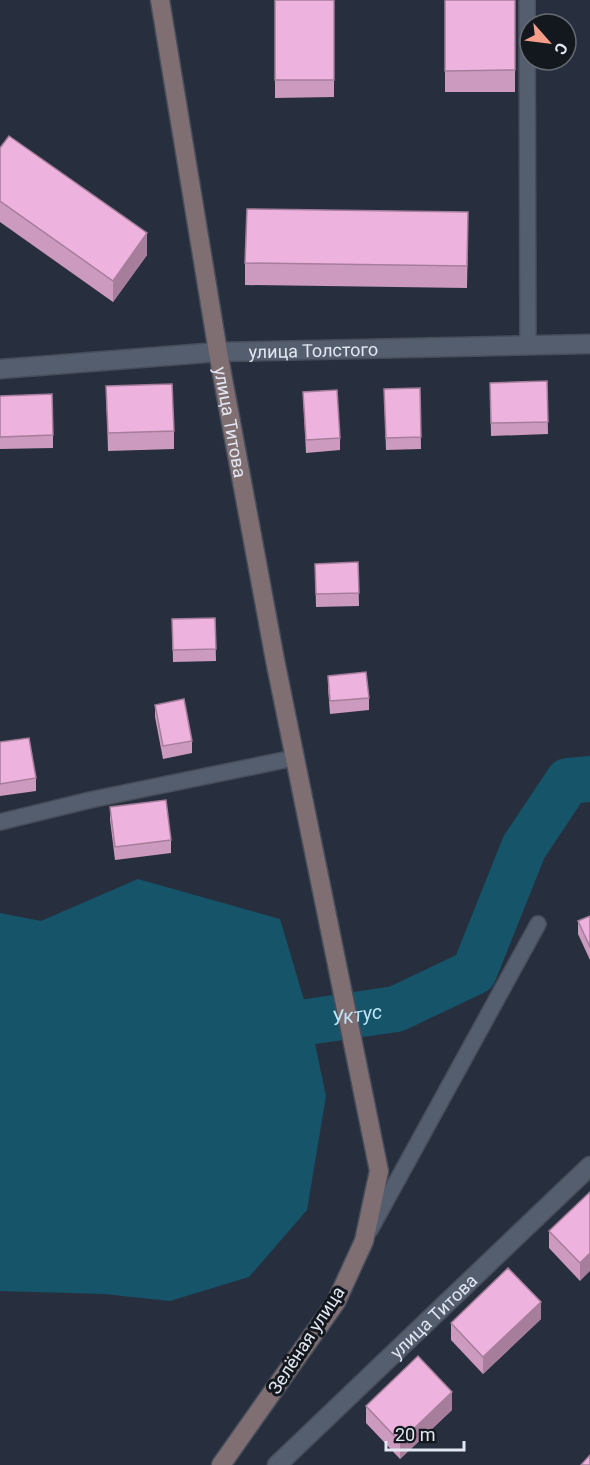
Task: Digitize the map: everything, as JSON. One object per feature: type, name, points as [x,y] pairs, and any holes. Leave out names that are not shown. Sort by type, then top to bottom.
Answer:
[{"type":"street","name":"улица Титова","points":[[160,0],[218,352],[294,758],[313,840],[379,1171]]},
{"type":"street","name":"улица Толстого","points":[[0,369],[218,352],[590,344]]},
{"type":"street","name":"улица Титова","points":[[277,1465],[590,1166]]},
{"type":"street","name":"Зелёная улица","points":[[221,1465],[336,1302],[364,1241],[379,1171]]},
{"type":"lane","points":[[527,0],[528,345]]},
{"type":"lane","points":[[0,822],[90,800],[294,758]]},
{"type":"lane","points":[[364,1241],[538,924]]},
{"type":"water","points":[[138,879],[280,919],[310,1020],[326,1096],[307,1210],[249,1277],[170,1301],[104,1294],[0,1291],[0,913],[41,921]]},
{"type":"building","points":[[275,0],[334,0],[334,80],[275,80]]},
{"type":"building","points":[[445,0],[515,0],[515,70],[445,71]]},
{"type":"building","points":[[9,136],[147,233],[113,281],[0,201],[0,148]]},
{"type":"building","points":[[247,209],[468,212],[467,266],[245,263]]},
{"type":"building","points":[[547,381],[548,422],[491,423],[490,383]]},
{"type":"building","points":[[172,384],[174,431],[108,433],[106,386]]},
{"type":"building","points":[[420,388],[421,437],[386,438],[384,389]]},
{"type":"building","points":[[337,390],[340,438],[306,440],[303,392]]},
{"type":"building","points":[[52,394],[53,435],[0,437],[0,396]]},
{"type":"building","points":[[358,562],[359,593],[316,594],[315,564]]},
{"type":"building","points":[[215,618],[216,649],[173,650],[172,619]]},
{"type":"building","points":[[366,672],[369,698],[330,701],[328,676]]},
{"type":"building","points":[[184,699],[192,741],[163,746],[155,705]]},
{"type":"building","points":[[29,738],[36,778],[0,784],[0,742]]},
{"type":"building","points":[[166,800],[171,840],[115,847],[110,807]]},
{"type":"building","points":[[590,916],[590,947],[578,921]]},
{"type":"building","points":[[590,1192],[590,1253],[580,1263],[549,1231]]},
{"type":"building","points":[[508,1268],[541,1302],[483,1357],[451,1323]]},
{"type":"building","points":[[418,1356],[452,1392],[400,1442],[366,1406]]},
{"type":"building","points":[[590,1455],[590,1465],[581,1465]]},
{"type":"waterway","name":"Уктус","points":[[246,1031],[396,1009],[474,972],[524,847],[568,781],[590,779]]}]
